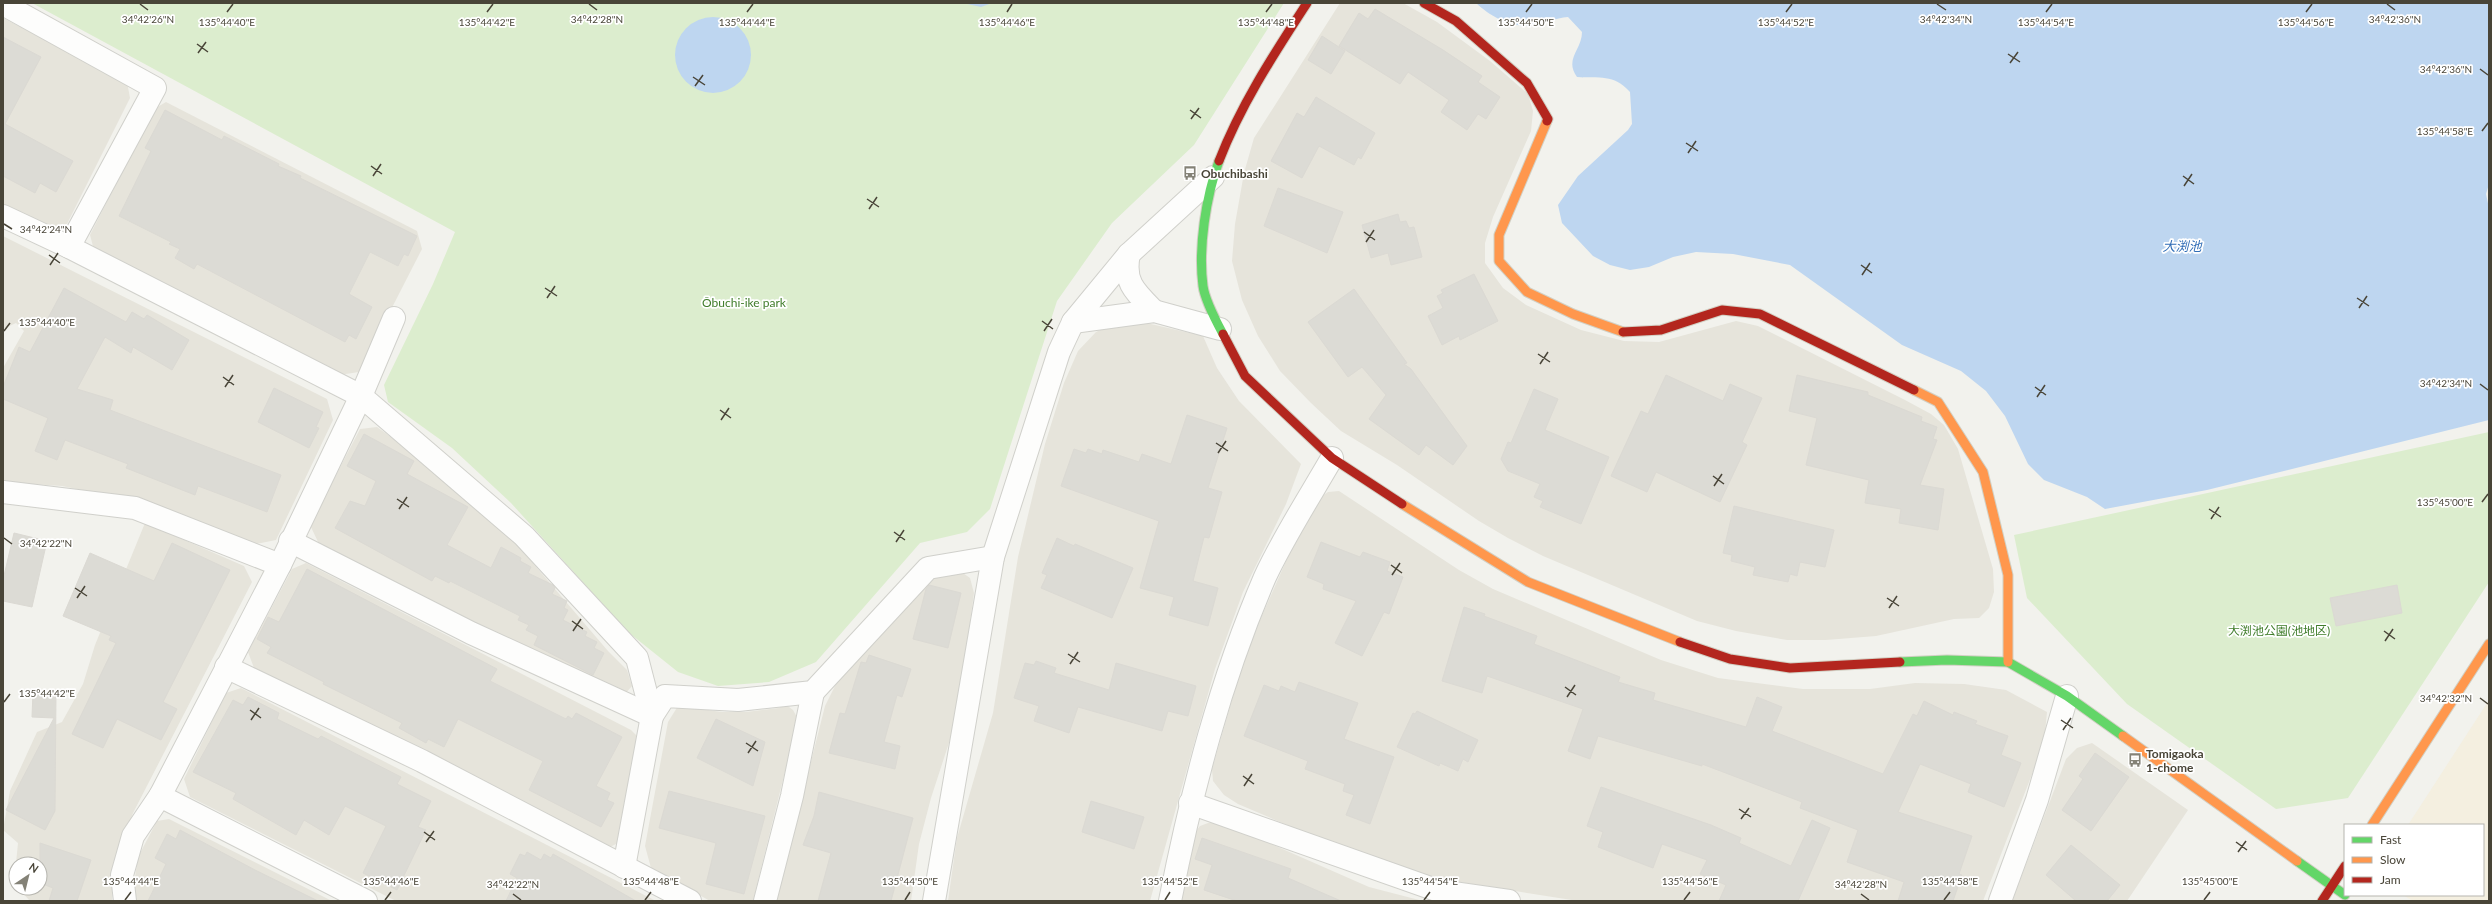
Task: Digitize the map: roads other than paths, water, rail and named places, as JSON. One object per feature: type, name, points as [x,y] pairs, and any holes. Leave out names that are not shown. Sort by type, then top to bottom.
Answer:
[{"type":"street","points":[[1306,3],[1263,71],[1232,128],[1213,177],[1201,248],[1203,287],[1220,329],[1245,376],[1332,458],[1435,526],[1528,582],[1661,635],[1730,659],[1790,668],[1948,660],[2008,662],[2067,696],[2344,894]]},
{"type":"street","points":[[1424,3],[1456,21],[1527,82],[1548,119],[1499,235],[1499,261],[1527,292],[1573,314],[1620,332],[1661,330],[1722,310],[1760,314],[1938,402],[1983,472],[2008,575],[2008,662]]},
{"type":"street","points":[[3,4],[156,88],[69,247]]},
{"type":"street","points":[[934,901],[993,557],[1059,352],[1073,322],[1129,254],[1213,177]]},
{"type":"street","points":[[3,216],[69,247],[361,396],[524,536],[637,658],[652,716]]},
{"type":"street","points":[[1129,254],[1126,269],[1130,284],[1154,311]]},
{"type":"street","points":[[1073,322],[1154,311],[1220,329]]},
{"type":"street","points":[[125,901],[122,875],[133,836],[160,796],[280,565],[290,541],[361,396],[394,318]]},
{"type":"street","points":[[1170,901],[1190,803],[1230,667],[1266,576],[1332,458]]},
{"type":"street","points":[[3,492],[135,508],[280,565]]},
{"type":"street","points":[[290,541],[471,633],[652,716]]},
{"type":"street","points":[[765,901],[792,796],[813,692],[928,568],[993,557]]},
{"type":"street","points":[[2373,824],[2489,644]]},
{"type":"street","points":[[226,667],[422,761],[690,901]]},
{"type":"street","points":[[624,867],[652,716],[665,696],[738,700],[813,692]]},
{"type":"street","points":[[2000,901],[2037,800],[2067,696]]},
{"type":"street","points":[[160,796],[366,901]]},
{"type":"street","points":[[1190,803],[1439,891],[1509,901]]},
{"type":"street","points":[[2322,901],[2344,868]]},
{"type":"water","points":[[963,3],[992,3],[981,7]]},
{"type":"water","name":"大渕池","points":[[1476,3],[2489,3],[2489,184],[2486,194],[2489,208],[2489,420],[2207,490],[2105,509],[2087,497],[2044,480],[2028,464],[2005,416],[1986,391],[1961,371],[1902,345],[1790,265],[1733,254],[1696,252],[1673,257],[1649,267],[1630,270],[1610,265],[1593,256],[1562,223],[1558,205],[1578,176],[1628,130],[1632,124],[1630,92],[1624,86],[1612,79],[1577,77],[1573,71],[1572,65],[1582,32],[1568,17],[1534,25],[1518,25],[1495,17]]},
{"type":"water","points":[[706,17],[720,17],[734,23],[745,34],[751,48],[751,62],[748,70],[740,82],[734,87],[720,93],[706,93],[692,87],[681,76],[675,62],[675,48],[681,34],[692,23]]},
{"type":"place","name":"Obuchibashi","points":[[1190,173]]},
{"type":"place","name":"Tomigaoka 1-chome","points":[[2135,760]]},
{"type":"park label","name":"Ōbuchi-ike park","points":[[744,302]]},
{"type":"park label","name":"大渕池公園(池地区)","points":[[2279,630]]}]
